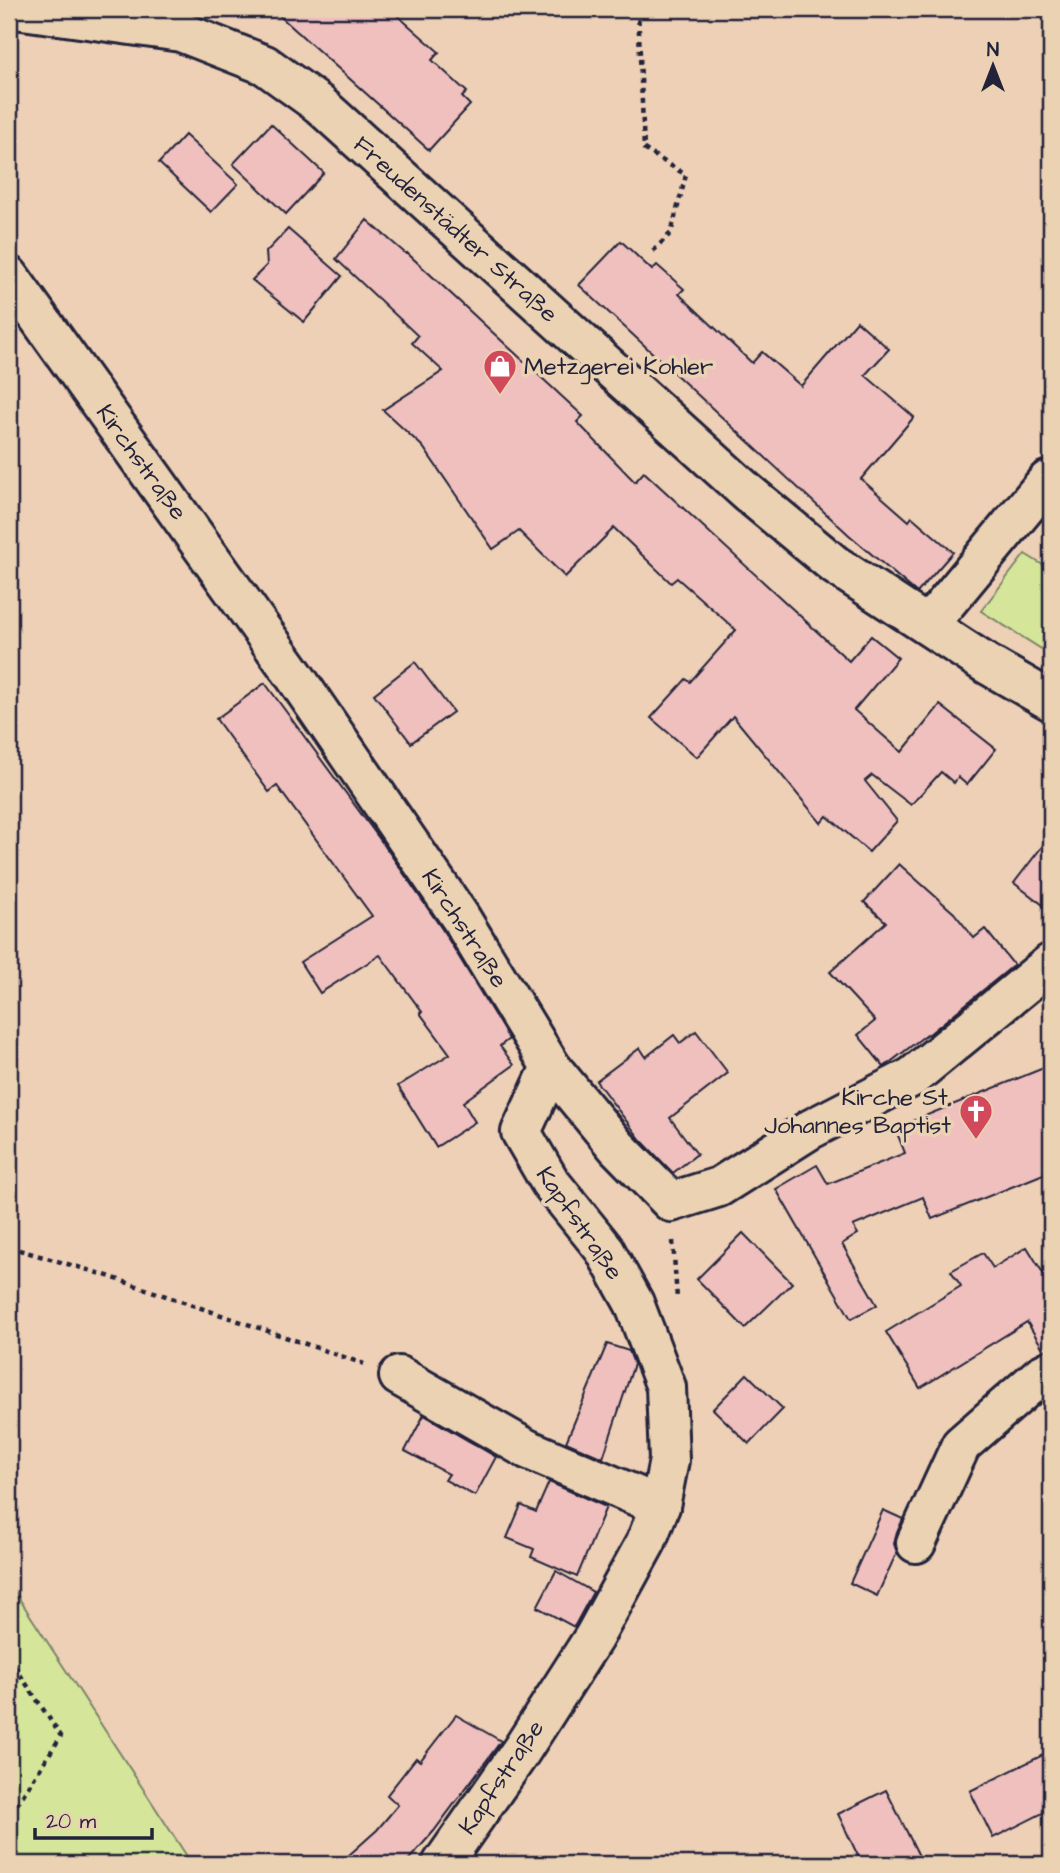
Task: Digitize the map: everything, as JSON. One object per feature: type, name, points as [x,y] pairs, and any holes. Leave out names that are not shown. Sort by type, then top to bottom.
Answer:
[{"type":"street","name":"Freudenstädter Straße","points":[[15,9],[181,32],[265,65],[319,104],[747,492],[835,565],[985,663],[1051,701]]},
{"type":"street","name":"Kirchstraße","points":[[9,276],[293,675],[444,894],[551,1067],[617,1147],[671,1202],[719,1187],[811,1129],[912,1077],[1051,963]]},
{"type":"street","points":[[929,625],[1047,481]]},
{"type":"street","name":"Kapfstraße","points":[[442,1864],[594,1637],[646,1542],[660,1506],[669,1460],[666,1387],[634,1303],[604,1249],[550,1182],[520,1132],[551,1067]]},
{"type":"street","points":[[916,1543],[961,1445],[1041,1375],[1051,1370]]},
{"type":"street","points":[[399,1376],[527,1448],[660,1506]]},
{"type":"path","points":[[638,9],[644,149],[686,175],[671,233],[652,251]]},
{"type":"path","points":[[9,1247],[102,1274],[399,1376]]},
{"type":"path","points":[[9,1658],[61,1736],[9,1817]]},
{"type":"green space","points":[[1025,554],[1051,570],[1051,655],[981,611]]},
{"type":"green space","points":[[9,1583],[192,1864],[9,1864]]},
{"type":"building","points":[[272,9],[390,9],[439,52],[432,60],[467,92],[462,97],[470,105],[429,150]]},
{"type":"building","points":[[271,124],[324,173],[286,214],[233,164]]},
{"type":"building","points":[[185,135],[238,184],[211,212],[159,163]]},
{"type":"building","points":[[367,220],[407,253],[583,416],[577,422],[635,482],[644,472],[849,661],[871,636],[898,658],[854,710],[902,752],[940,705],[996,749],[967,785],[958,777],[954,783],[941,772],[911,805],[872,775],[865,781],[897,821],[869,852],[827,816],[821,823],[733,716],[697,757],[651,718],[686,679],[690,682],[736,630],[677,578],[671,583],[614,528],[565,577],[519,531],[493,549],[423,447],[383,410],[443,371],[412,343],[418,336],[336,259]]},
{"type":"building","points":[[288,229],[342,276],[304,322],[252,280],[267,265],[266,252]]},
{"type":"building","points":[[621,241],[652,270],[657,265],[684,289],[679,294],[752,363],[762,352],[801,386],[857,321],[889,349],[865,375],[914,417],[861,479],[909,521],[912,517],[953,552],[917,593],[848,534],[579,285]]},
{"type":"building","points":[[415,662],[453,712],[411,743],[374,694]]},
{"type":"building","points":[[265,683],[442,929],[509,1039],[500,1046],[514,1065],[463,1102],[475,1122],[436,1147],[398,1086],[450,1054],[420,1013],[422,1012],[380,955],[320,993],[300,962],[372,916],[277,786],[269,792],[216,719]]},
{"type":"building","points":[[1051,835],[1051,911],[1014,883]]},
{"type":"building","points":[[899,864],[954,913],[974,938],[985,929],[1014,965],[884,1067],[858,1035],[875,1021],[830,972],[886,922],[864,902]]},
{"type":"building","points":[[696,1031],[728,1073],[670,1118],[697,1154],[673,1173],[641,1140],[596,1081],[640,1048],[646,1057],[674,1035],[680,1043]]},
{"type":"building","name":"Kirche St. Johannes Baptist","points":[[1051,1065],[1051,1171],[932,1219],[923,1197],[853,1226],[858,1234],[842,1244],[877,1305],[851,1319],[776,1189],[817,1165],[828,1184],[905,1153],[895,1128]]},
{"type":"building","points":[[743,1233],[792,1283],[745,1328],[697,1279]]},
{"type":"building","points":[[1027,1247],[1051,1286],[1051,1348],[1044,1350],[1027,1322],[920,1388],[886,1332],[961,1286],[951,1271],[983,1253],[993,1268]]},
{"type":"building","points":[[607,1344],[629,1351],[634,1364],[603,1458],[566,1442]]},
{"type":"building","points":[[747,1374],[783,1409],[749,1444],[713,1409]]},
{"type":"building","points":[[424,1415],[496,1457],[475,1496],[445,1480],[449,1474],[405,1451]]},
{"type":"building","points":[[549,1482],[606,1507],[577,1577],[531,1557],[534,1549],[507,1538],[521,1505],[536,1512]]},
{"type":"building","points":[[883,1510],[903,1519],[894,1544],[897,1552],[877,1596],[850,1583]]},
{"type":"building","points":[[556,1571],[593,1592],[574,1627],[537,1607]]},
{"type":"building","points":[[456,1715],[501,1741],[434,1831],[405,1864],[339,1864],[377,1830],[398,1805],[387,1795],[416,1758],[420,1761]]},
{"type":"building","points":[[1051,1751],[1051,1809],[993,1838],[970,1791]]},
{"type":"building","points":[[886,1790],[923,1864],[862,1864],[838,1814]]},
{"type":"place","name":"Metzgerei Kohler","points":[[500,396]]},
{"type":"place","name":"Kirche St. Johannes Baptist","points":[[976,1141]]}]
